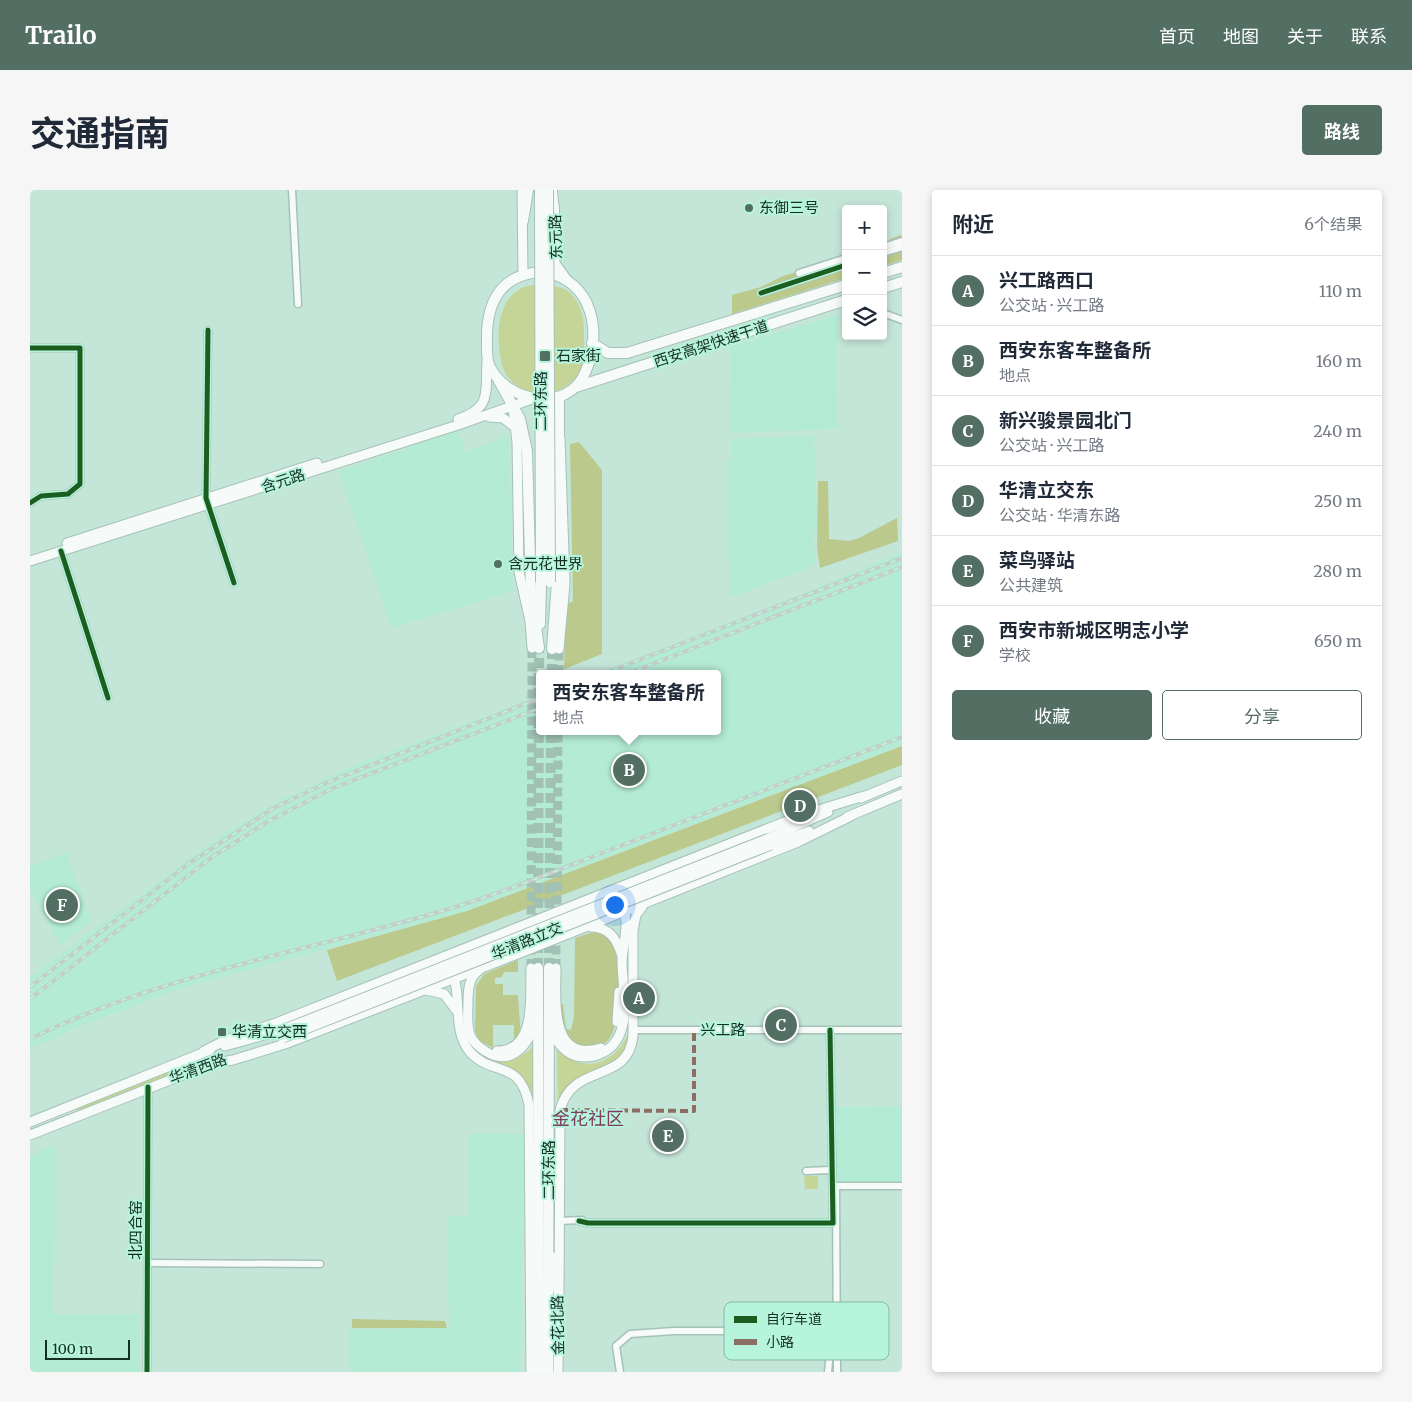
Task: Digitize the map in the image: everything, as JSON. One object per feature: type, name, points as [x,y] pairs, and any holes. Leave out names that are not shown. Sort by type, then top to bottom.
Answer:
[{"type":"highway","points":[[523,220],[528,190]]},
{"type":"highway","name":"二环东路","points":[[540,190],[546,582]]},
{"type":"highway","name":"二环东路","points":[[546,582],[548,190]]},
{"type":"highway","points":[[553,190],[554,212]]},
{"type":"highway","points":[[887,272],[902,267]]},
{"type":"highway","points":[[494,373],[516,392],[535,398],[559,398],[576,387],[587,368],[592,343],[593,319],[589,304],[567,280],[544,272],[523,275],[505,285],[492,303],[488,323],[488,358],[494,373],[520,419],[527,451],[531,592],[536,648]]},
{"type":"highway","points":[[887,287],[902,282]]},
{"type":"highway","name":"西安高架快速干道","points":[[592,343],[608,353],[627,353],[842,286]]},
{"type":"highway","name":"西安高架快速干道","points":[[576,387],[842,301]]},
{"type":"highway","points":[[553,631],[557,582],[556,451],[559,433],[559,398]]},
{"type":"highway","points":[[546,582],[556,649]]},
{"type":"highway","points":[[536,648],[546,582]]},
{"type":"highway","name":"二环东路","points":[[544,968],[538,991],[548,1372]]},
{"type":"highway","name":"二环东路","points":[[539,1372],[544,1250],[549,1015],[544,968]]},
{"type":"main road","points":[[522,190],[523,275]]},
{"type":"main road","name":"东元路","points":[[554,212],[555,263],[567,280]]},
{"type":"main road","name":"含元路","points":[[30,561],[463,418],[477,411],[486,398],[488,358]]},
{"type":"main road","name":"含元路","points":[[30,555],[479,418],[535,398]]},
{"type":"main road","points":[[513,405],[519,572],[536,648]]},
{"type":"main road","points":[[479,418],[503,418],[515,427],[527,451]]},
{"type":"main road","points":[[556,649],[565,584],[562,451],[559,433]]},
{"type":"main road","points":[[204,1051],[226,1040],[802,815],[864,796],[902,781]]},
{"type":"main road","points":[[549,1015],[555,1038],[570,1053],[585,1057],[601,1054],[614,1044],[621,1028],[624,1005],[622,958],[632,918],[652,902],[798,842],[850,816],[902,794]]},
{"type":"main road","points":[[770,842],[864,796]]},
{"type":"main road","points":[[770,842],[850,816]]},
{"type":"main road","name":"华清路立交","points":[[283,1034],[770,842]]},
{"type":"main road","points":[[559,1296],[559,1123],[562,1105],[575,1084],[609,1071],[622,1060],[631,1046],[634,1030],[632,918],[627,884]]},
{"type":"main road","points":[[618,888],[625,912],[632,918]]},
{"type":"main road","points":[[560,910],[556,919],[560,934],[568,934]]},
{"type":"main road","points":[[211,1064],[233,1060],[285,1044],[625,912]]},
{"type":"main road","points":[[516,927],[524,930],[529,946],[524,952]]},
{"type":"main road","points":[[577,931],[594,927],[606,930],[617,942],[622,958]]},
{"type":"main road","points":[[446,955],[454,978],[462,1036],[470,1052],[482,1061],[514,1075],[521,1082],[527,1095],[530,1130],[531,1309]]},
{"type":"main road","points":[[485,966],[473,976],[468,994],[470,1032],[480,1047],[500,1057],[510,1056],[520,1050],[527,1042],[533,1030],[538,991]]},
{"type":"main road","points":[[544,968],[560,1030],[568,1043],[582,1050],[605,1046],[613,1036],[616,1028],[622,977]]},
{"type":"main road","points":[[480,1047],[504,1051],[514,1047],[523,1038],[544,968]]},
{"type":"main road","points":[[418,992],[432,990],[444,994],[452,1002],[459,1020]]},
{"type":"main road","name":"华清西路","points":[[30,1122],[204,1051],[283,1034]]},
{"type":"main road","name":"华清西路","points":[[30,1136],[283,1034]]},
{"type":"main road","points":[[531,1309],[544,1250]]},
{"type":"main road","name":"金花北路","points":[[544,1250],[559,1296],[558,1372]]},
{"type":"main road","name":"金花北路","points":[[531,1309],[531,1372]]},
{"type":"street","points":[[292,190],[298,304]]},
{"type":"street","points":[[887,246],[902,241]]},
{"type":"street","points":[[887,252],[902,246]]},
{"type":"street","points":[[800,273],[842,259]]},
{"type":"street","points":[[761,293],[842,266]]},
{"type":"street","points":[[887,314],[902,320]]},
{"type":"street","points":[[208,330],[207,502],[234,583]]},
{"type":"street","points":[[30,348],[80,348],[80,484],[68,494],[41,496],[30,502]]},
{"type":"street","points":[[61,551],[108,698]]},
{"type":"street","name":"兴工路","points":[[634,1030],[902,1030]]},
{"type":"street","points":[[579,1221],[588,1223],[832,1223],[830,1030]]},
{"type":"street","name":"北四合窑","points":[[148,1087],[148,1372]]},
{"type":"street","points":[[806,1170],[830,1170]]},
{"type":"street","points":[[837,1302],[836,1186],[902,1186]]},
{"type":"street","points":[[558,1221],[610,1219]]},
{"type":"street","points":[[149,1263],[320,1264]]},
{"type":"street","points":[[620,1372],[616,1346],[630,1334],[674,1331],[724,1331]]},
{"type":"shaded area","points":[[900,235],[902,237],[902,260],[887,265],[887,246],[891,245],[890,239]]},
{"type":"shaded area","points":[[842,259],[842,279],[732,314],[732,295],[761,287],[783,276]]},
{"type":"shaded area","points":[[543,283],[565,290],[571,294],[578,304],[584,331],[583,360],[577,375],[565,387],[549,393],[532,393],[513,383],[503,369],[499,344],[500,321],[507,301],[514,293],[524,287]]},
{"type":"shaded area","points":[[837,315],[838,429],[729,433],[730,347]]},
{"type":"shaded area","points":[[458,431],[466,452],[509,435],[513,591],[391,628],[338,471]]},
{"type":"shaded area","points":[[814,435],[818,530],[813,532],[816,565],[729,598],[728,459],[731,459],[732,439]]},
{"type":"shaded area","points":[[579,442],[602,470],[602,654],[564,669],[566,605],[573,601],[570,444]]},
{"type":"shaded area","points":[[818,481],[828,481],[829,539],[849,541],[859,538],[897,518],[898,541],[820,568],[817,548]]},
{"type":"shaded area","points":[[902,552],[902,745],[466,911],[178,989],[68,1031],[30,1049],[30,977],[220,836],[282,799],[353,766],[536,697],[536,735],[721,735],[721,670],[606,670],[799,595]]},
{"type":"shaded area","points":[[902,746],[902,765],[337,981],[327,950],[467,911]]},
{"type":"shaded area","points":[[67,852],[91,920],[61,946],[30,890],[30,867]]},
{"type":"shaded area","points":[[597,931],[612,941],[616,949],[618,1004],[615,1026],[609,1039],[604,1044],[587,1048],[575,1045],[567,1037],[562,1023],[560,1004],[563,1004],[566,1029],[571,1030],[574,1017],[575,938]]},
{"type":"shaded area","points":[[518,960],[518,972],[504,972],[502,977],[495,978],[495,984],[503,984],[503,995],[518,995],[521,1039],[514,1045],[514,1025],[493,1025],[493,1048],[480,1041],[475,1031],[476,986],[484,974]]},
{"type":"shaded area","points":[[629,1030],[631,1036],[623,1054],[612,1064],[580,1079],[558,1113],[557,1047],[577,1062],[587,1064],[598,1062],[608,1058],[616,1051],[624,1042]]},
{"type":"shaded area","points":[[533,1046],[533,1097],[528,1086],[515,1073],[491,1061],[475,1049],[491,1057],[506,1060],[520,1057]]},
{"type":"shaded area","points":[[193,1061],[195,1065],[77,1111],[76,1108]]},
{"type":"shaded area","points":[[902,1106],[902,1183],[832,1183],[832,1107]]},
{"type":"shaded area","points":[[469,1134],[524,1134],[520,1372],[350,1372],[350,1329],[449,1328],[447,1216],[469,1215]]},
{"type":"shaded area","points":[[55,1144],[54,1314],[140,1314],[140,1372],[30,1372],[30,1157]]},
{"type":"shaded area","points":[[804,1176],[818,1176],[818,1189],[805,1189]]},
{"type":"shaded area","points":[[352,1319],[445,1321],[447,1328],[352,1328]]},
{"type":"tunnel","points":[[531,928],[532,648]]},
{"type":"tunnel","points":[[539,648],[539,670]]},
{"type":"tunnel","points":[[552,649],[552,670]]},
{"type":"tunnel","points":[[559,649],[559,670]]},
{"type":"tunnel","points":[[538,968],[539,735]]},
{"type":"tunnel","points":[[549,968],[551,735]]},
{"type":"tunnel","points":[[557,918],[558,735]]},
{"type":"tunnel","points":[[556,933],[556,968]]},
{"type":"tunnel","points":[[531,943],[531,968]]},
{"type":"railway","points":[[613,670],[902,558]]},
{"type":"railway","points":[[637,670],[902,567]]},
{"type":"railway","points":[[30,987],[191,862],[272,809],[326,783],[536,700]]},
{"type":"railway","points":[[30,999],[212,857],[269,821],[331,789],[536,710]]},
{"type":"railway","points":[[30,1039],[79,1017],[181,981],[390,926],[490,895],[902,737]]},
{"type":"marked path","points":[[560,1110],[694,1111],[694,1030]]},
{"type":"cycle path","points":[[761,293],[842,266]]},
{"type":"cycle path","points":[[208,330],[206,498],[234,583]]},
{"type":"cycle path","points":[[30,348],[80,348],[80,484],[68,494],[41,496],[30,503]]},
{"type":"cycle path","points":[[61,551],[108,698]]},
{"type":"cycle path","points":[[579,1221],[588,1223],[833,1223],[830,1030]]},
{"type":"cycle path","points":[[147,1372],[148,1087]]},
{"type":"place","name":"东御三号","points":[[749,208]]},
{"type":"place","name":"石家街","points":[[545,356]]},
{"type":"place","name":"含元花世界","points":[[498,564]]},
{"type":"place","name":"西安东客车整备所","points":[[629,770]]},
{"type":"place","name":"华清立交东","points":[[800,806]]},
{"type":"place","name":"西安市新城区明志小学","points":[[62,905]]},
{"type":"place","name":"兴工路西口","points":[[639,998]]},
{"type":"place","name":"新兴骏景园北门","points":[[781,1025]]},
{"type":"place","name":"华清立交西","points":[[222,1032]]},
{"type":"place","name":"菜鸟驿站","points":[[668,1136]]},
{"type":"district","name":"金花社区","points":[[588,1119]]}]
